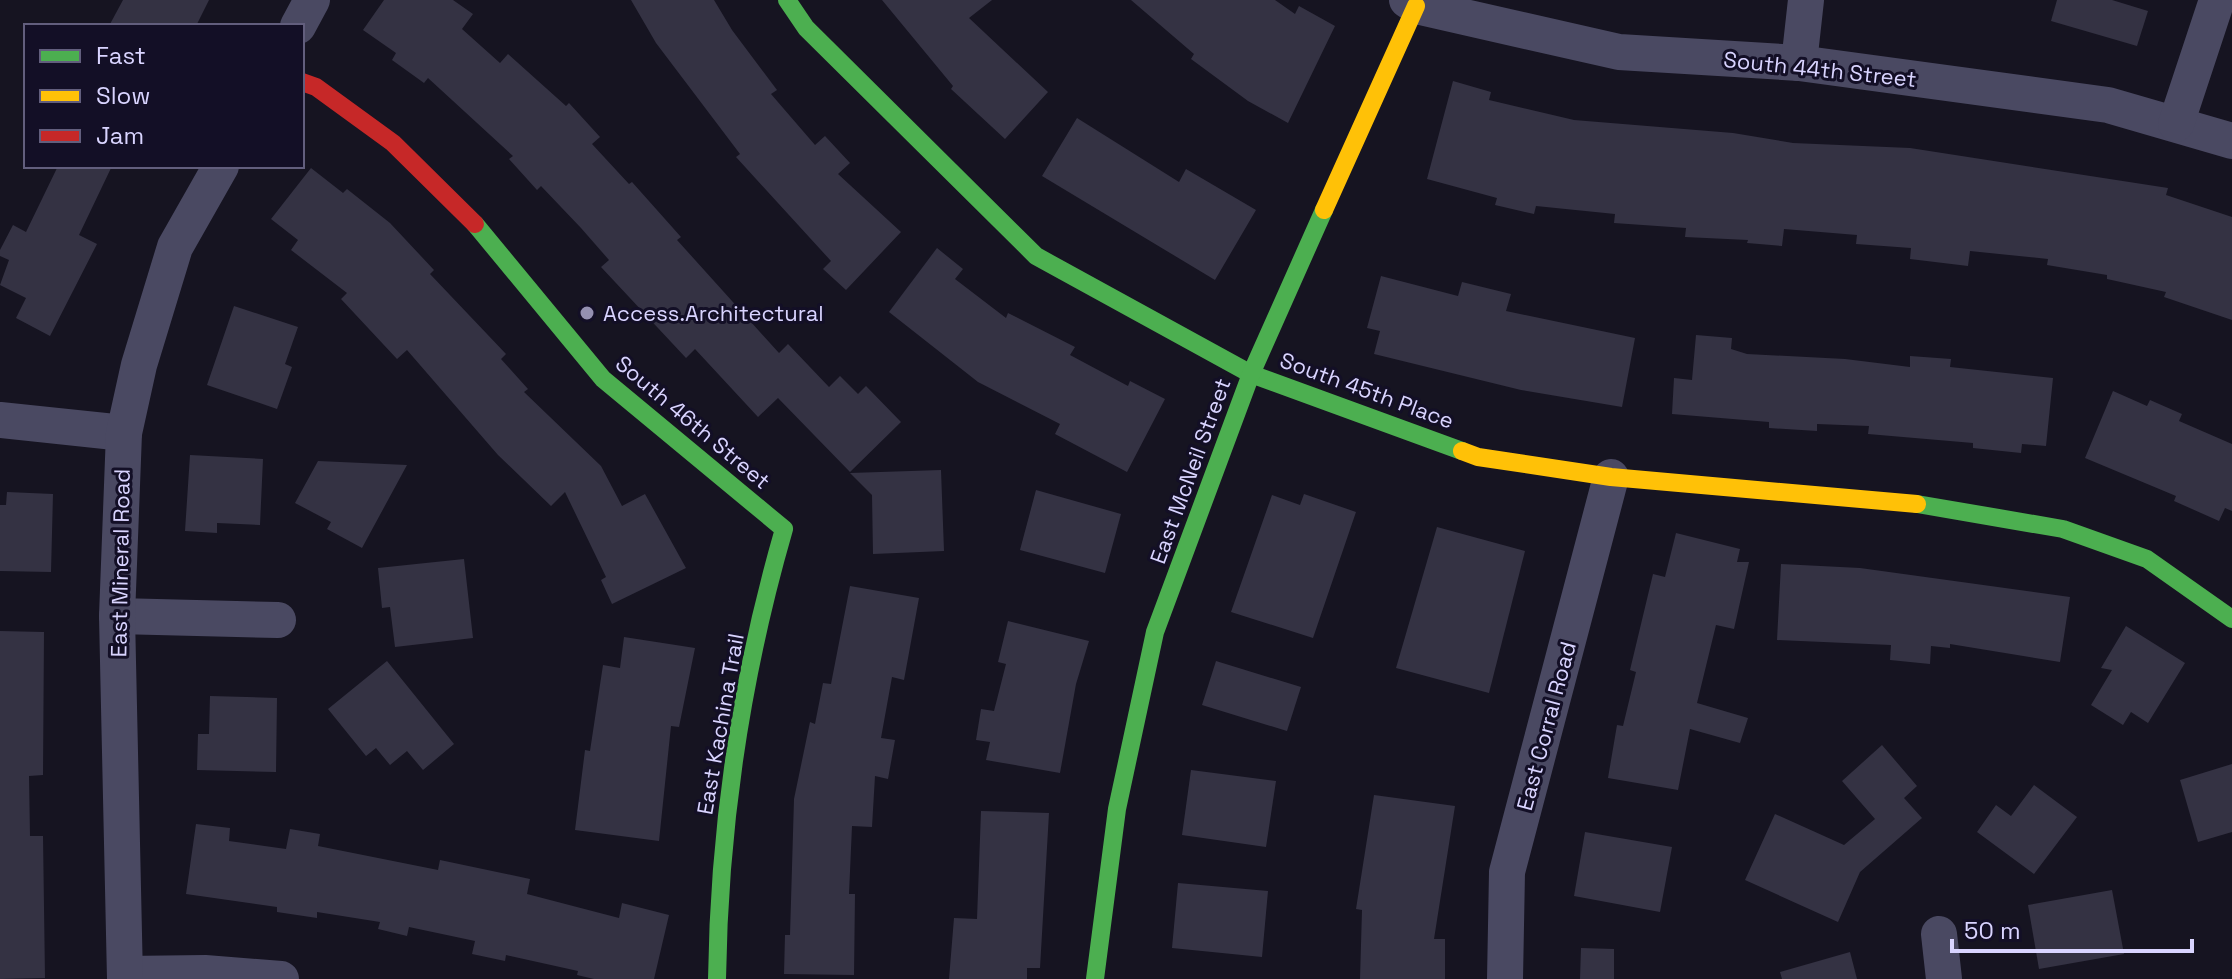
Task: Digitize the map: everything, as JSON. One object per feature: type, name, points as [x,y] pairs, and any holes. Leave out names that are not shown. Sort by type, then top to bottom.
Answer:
[{"type":"street","points":[[299,24],[312,0]]},
{"type":"street","name":"South 45th Place","points":[[787,0],[806,28],[1036,256],[1251,374],[1478,457],[1611,477],[1946,507],[2063,529],[2147,559],[2232,619]]},
{"type":"street","points":[[1799,63],[1806,0]]},
{"type":"street","points":[[2176,124],[2217,0]]},
{"type":"street","name":"East McNeil Street","points":[[1095,979],[1117,809],[1155,632],[1251,374],[1412,3]]},
{"type":"street","name":"South 44th Street","points":[[1412,3],[1619,52],[1799,63],[2108,105],[2232,141]]},
{"type":"street","name":"South 46th Street","points":[[304,83],[316,87],[393,143],[466,213],[603,379],[784,529]]},
{"type":"street","name":"East Mineral Road","points":[[125,977],[117,616],[124,433],[139,365],[175,247],[220,168]]},
{"type":"street","points":[[0,420],[124,433]]},
{"type":"street","name":"East Corral Road","points":[[1505,979],[1507,872],[1611,477]]},
{"type":"street","name":"East Kachina Trail","points":[[717,979],[718,911],[728,798],[772,571],[784,529]]},
{"type":"street","points":[[117,616],[278,620]]},
{"type":"street","points":[[1939,934],[1944,979]]},
{"type":"street","points":[[125,977],[205,973],[281,979]]},
{"type":"building","points":[[123,0],[209,0],[197,24],[110,24]]},
{"type":"building","points":[[384,0],[453,0],[473,14],[462,29],[500,63],[508,54],[566,106],[569,103],[600,137],[592,144],[629,184],[632,182],[681,237],[677,240],[779,353],[788,344],[829,387],[840,376],[858,394],[866,386],[901,422],[850,472],[778,398],[758,417],[695,349],[686,358],[601,267],[609,260],[541,186],[537,190],[509,159],[513,156],[428,78],[424,83],[392,60],[396,53],[363,30]]},
{"type":"building","points":[[631,0],[714,0],[732,30],[777,90],[771,94],[815,145],[825,136],[850,163],[838,174],[901,232],[846,290],[823,269],[831,261],[736,157],[740,154],[656,43]]},
{"type":"building","points":[[882,0],[992,0],[969,18],[1048,92],[1005,139],[951,89],[953,86]]},
{"type":"building","points":[[1131,0],[1275,0],[1295,14],[1299,6],[1335,26],[1288,123],[1248,101],[1191,59],[1194,54]]},
{"type":"building","points":[[2057,0],[2112,0],[2148,11],[2137,46],[2051,21]]},
{"type":"building","points":[[1453,81],[1491,92],[1489,100],[1574,120],[1733,133],[1793,143],[1910,148],[2168,188],[2166,195],[2232,217],[2232,320],[2164,297],[2166,292],[2107,279],[2107,275],[2047,265],[2048,259],[1970,251],[1968,266],[1910,259],[1911,248],[1856,244],[1857,235],[1784,229],[1782,246],[1747,243],[1748,240],[1685,237],[1686,228],[1614,223],[1615,214],[1536,206],[1534,214],[1495,205],[1497,198],[1427,179]]},
{"type":"building","points":[[1077,118],[1179,182],[1186,169],[1256,210],[1215,280],[1042,176]]},
{"type":"building","points":[[57,168],[111,168],[79,235],[97,244],[50,336],[16,318],[26,298],[0,285],[9,260],[0,256],[0,250],[13,225],[26,232]]},
{"type":"building","points":[[311,168],[343,193],[347,189],[390,223],[434,270],[430,274],[506,354],[501,359],[528,389],[524,392],[601,466],[622,506],[645,494],[686,568],[612,604],[601,580],[606,577],[565,492],[551,506],[498,455],[407,350],[397,359],[341,299],[347,293],[291,250],[298,240],[271,219]]},
{"type":"building","points":[[937,248],[963,269],[955,279],[1006,318],[1008,313],[1075,347],[1070,355],[1128,386],[1130,381],[1165,399],[1127,472],[1055,434],[1060,424],[978,382],[889,312]]},
{"type":"building","points":[[1381,276],[1458,296],[1462,282],[1511,294],[1506,311],[1635,338],[1622,407],[1521,390],[1374,354],[1380,331],[1367,328]]},
{"type":"building","points":[[234,306],[298,327],[285,364],[292,367],[277,409],[207,385]]},
{"type":"building","points":[[1696,335],[1732,338],[1731,349],[1747,354],[1845,359],[1910,367],[1910,356],[1951,359],[1950,367],[2053,378],[2046,446],[2022,444],[2021,453],[1973,448],[1973,443],[1868,434],[1869,426],[1817,424],[1817,431],[1769,428],[1769,422],[1672,414],[1674,378],[1692,380]]},
{"type":"building","points":[[2113,391],[2147,406],[2150,400],[2182,414],[2179,421],[2232,444],[2232,511],[2225,508],[2219,521],[2174,501],[2176,496],[2085,458]]},
{"type":"building","points":[[190,455],[263,459],[260,525],[217,523],[217,533],[185,531]]},
{"type":"building","points":[[318,461],[407,465],[362,548],[327,529],[331,522],[295,503]]},
{"type":"building","points":[[941,470],[944,551],[873,554],[872,495],[850,473]]},
{"type":"building","points":[[1036,490],[1121,514],[1105,573],[1020,550]]},
{"type":"building","points":[[7,492],[53,494],[51,572],[0,571],[0,505],[6,505]]},
{"type":"building","points":[[1304,494],[1356,512],[1313,638],[1231,612],[1272,495],[1300,505]]},
{"type":"building","points":[[1437,527],[1525,551],[1489,693],[1396,668]]},
{"type":"building","points":[[1676,533],[1740,549],[1737,562],[1749,562],[1734,629],[1716,625],[1697,703],[1748,718],[1740,743],[1690,729],[1678,790],[1608,778],[1617,725],[1623,726],[1636,672],[1630,670],[1653,574],[1665,577]]},
{"type":"building","points":[[464,559],[473,638],[395,647],[390,607],[382,608],[378,568]]},
{"type":"building","points":[[1781,564],[1860,568],[2070,597],[2060,662],[1950,644],[1950,648],[1931,646],[1930,664],[1890,660],[1891,645],[1777,640]]},
{"type":"building","points":[[850,586],[919,598],[904,680],[892,677],[881,738],[895,740],[888,779],[875,776],[872,827],[852,826],[849,894],[855,894],[854,975],[784,974],[785,935],[790,935],[794,799],[810,722],[815,724],[823,683],[831,684]]},
{"type":"building","points":[[1008,621],[1089,641],[1076,684],[1060,773],[986,760],[990,742],[976,740],[981,709],[994,711],[1006,664],[998,662]]},
{"type":"building","points":[[2126,626],[2185,663],[2148,723],[2131,712],[2123,725],[2091,705],[2112,670],[2101,668]]},
{"type":"building","points":[[0,631],[44,632],[43,775],[29,776],[30,836],[43,836],[45,978],[0,979]]},
{"type":"building","points":[[624,637],[695,648],[679,727],[671,726],[659,841],[575,830],[585,750],[590,751],[603,665],[620,668]]},
{"type":"building","points":[[387,661],[454,744],[423,770],[407,751],[390,765],[376,748],[366,756],[328,709]]},
{"type":"building","points":[[1216,661],[1301,687],[1287,731],[1202,705]]},
{"type":"building","points":[[210,696],[277,698],[276,772],[197,770],[198,734],[209,734]]},
{"type":"building","points":[[1882,745],[1917,786],[1904,798],[1922,818],[1860,872],[1838,922],[1745,880],[1775,814],[1844,845],[1875,819],[1842,781]]},
{"type":"building","points":[[2232,764],[2232,832],[2198,842],[2180,780]]},
{"type":"building","points":[[1191,770],[1276,781],[1266,847],[1182,835]]},
{"type":"building","points":[[2034,785],[2077,817],[2034,874],[1977,832],[1996,805],[2011,816]]},
{"type":"building","points":[[1374,795],[1455,806],[1434,939],[1445,939],[1445,979],[1360,979],[1362,910],[1356,909]]},
{"type":"building","points":[[981,811],[1049,813],[1040,968],[1027,968],[1027,979],[949,979],[954,918],[977,919]]},
{"type":"building","points":[[196,824],[230,828],[229,841],[286,849],[290,829],[320,834],[318,846],[438,870],[440,860],[530,879],[527,894],[619,918],[622,903],[669,915],[654,979],[594,979],[577,975],[578,971],[506,955],[505,961],[472,954],[475,941],[409,927],[407,936],[378,929],[380,922],[317,912],[317,918],[277,912],[277,907],[186,894]]},
{"type":"building","points":[[1585,832],[1672,847],[1660,912],[1574,896]]},
{"type":"building","points":[[1178,883],[1268,891],[1262,957],[1172,948]]},
{"type":"building","points":[[2112,890],[2124,954],[2039,969],[2028,905]]},
{"type":"building","points":[[1581,948],[1614,949],[1614,979],[1580,979]]},
{"type":"building","points":[[1850,952],[1857,979],[1782,979],[1780,972]]},
{"type":"traffic: fast","points":[[787,0],[806,28],[1036,256],[1251,374],[1462,451]]},
{"type":"traffic: fast","points":[[1095,979],[1117,809],[1155,632],[1251,374],[1324,210]]},
{"type":"traffic: fast","points":[[475,224],[603,379],[784,529],[756,639],[736,752],[722,865],[717,979]]},
{"type":"traffic: fast","points":[[1917,504],[2063,529],[2147,559],[2232,619]]},
{"type":"traffic: slow","points":[[1324,210],[1416,6]]},
{"type":"traffic: slow","points":[[1462,451],[1478,457],[1611,477],[1917,504]]},
{"type":"traffic: jam","points":[[304,83],[316,87],[393,143],[475,224]]},
{"type":"place","name":"Access.Architectural","points":[[587,313]]}]
